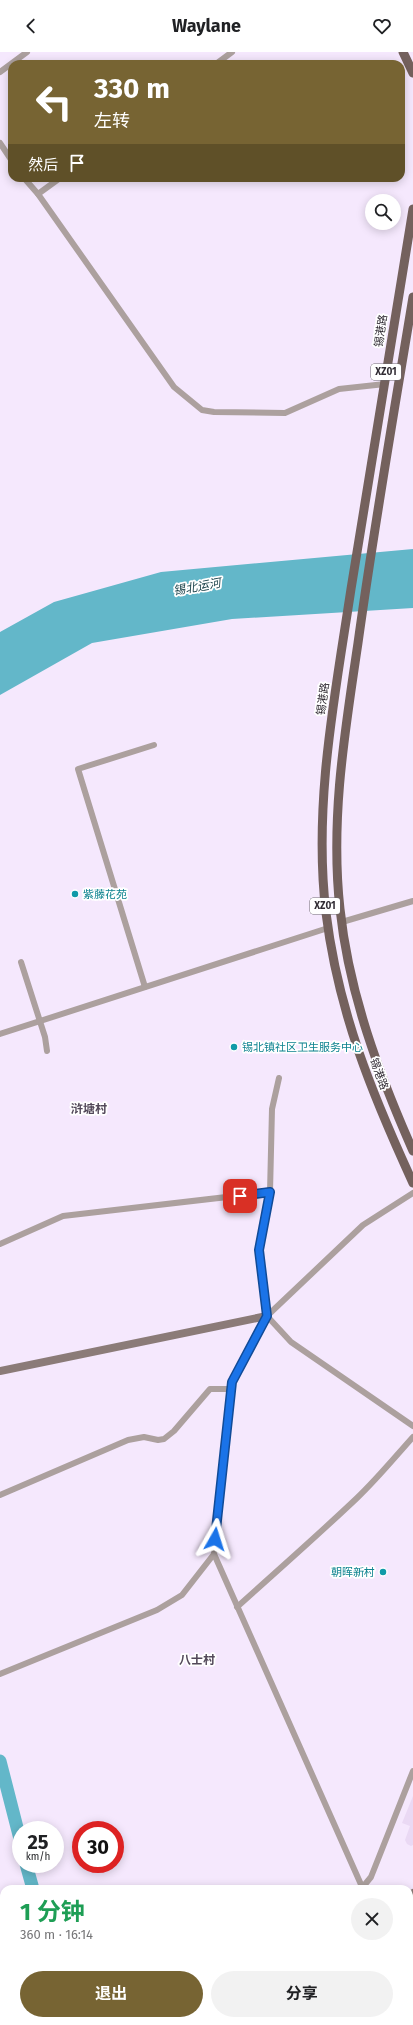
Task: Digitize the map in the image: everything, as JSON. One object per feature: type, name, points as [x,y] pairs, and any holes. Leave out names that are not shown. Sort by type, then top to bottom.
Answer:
[{"type":"main road","points":[[403,52],[413,73]]},
{"type":"main road","name":"锡港路","points":[[413,209],[347,615],[328,751],[324,790],[323,865],[328,928],[338,983],[356,1047],[380,1113],[413,1183]]},
{"type":"main road","name":"锡港路","points":[[413,297],[374,535],[342,753],[339,791],[337,864],[342,922],[352,979],[380,1073],[409,1133],[413,1151]]},
{"type":"street","points":[[16,60],[27,52]]},
{"type":"street","points":[[221,60],[232,52]]},
{"type":"street","points":[[0,143],[8,155]]},
{"type":"street","points":[[28,182],[38,194],[174,386],[202,410],[214,412],[286,413],[338,389],[385,384]]},
{"type":"street","points":[[38,194],[54,182]]},
{"type":"street","points":[[145,987],[78,769],[154,745]]},
{"type":"street","points":[[342,922],[413,901]]},
{"type":"street","points":[[0,1034],[328,928]]},
{"type":"street","points":[[21,962],[40,1020],[47,1051]]},
{"type":"street","points":[[279,1078],[272,1110],[270,1192],[259,1250],[267,1316],[290,1342],[413,1426]]},
{"type":"street","points":[[0,1244],[63,1216],[270,1192]]},
{"type":"street","points":[[361,1885],[214,1554],[232,1382],[267,1316],[363,1225],[413,1193]]},
{"type":"street","points":[[0,1371],[267,1316]]},
{"type":"street","points":[[0,1495],[128,1440],[144,1437],[158,1440],[164,1439],[174,1431],[210,1389],[231,1389]]},
{"type":"street","points":[[237,1607],[358,1498],[413,1437]]},
{"type":"street","points":[[1,1673],[157,1610],[182,1595],[214,1554]]},
{"type":"street","points":[[364,1885],[371,1877],[413,1772]]},
{"type":"shaded area","points":[[413,1796],[413,1845],[411,1846],[407,1844],[405,1840],[410,1826],[402,1823]]},
{"type":"water","name":"锡北运河","points":[[413,549],[413,608],[232,619],[92,643],[0,695],[0,632],[54,602],[161,572]]},
{"type":"waterway","points":[[0,1761],[15,1821]]},
{"type":"waterway","points":[[29,1873],[32,1885]]},
{"type":"place","name":"紫藤花苑","points":[[75,894]]},
{"type":"place","name":"锡北镇社区卫生服务中心","points":[[234,1047]]},
{"type":"place","name":"朝晖新村","points":[[383,1572]]},
{"type":"district","name":"浒塘村","points":[[89,1109]]},
{"type":"district","name":"八士村","points":[[197,1660]]},
{"type":"route","points":[[215,1539],[232,1382],[267,1316],[259,1250],[270,1192],[240,1196]]}]
